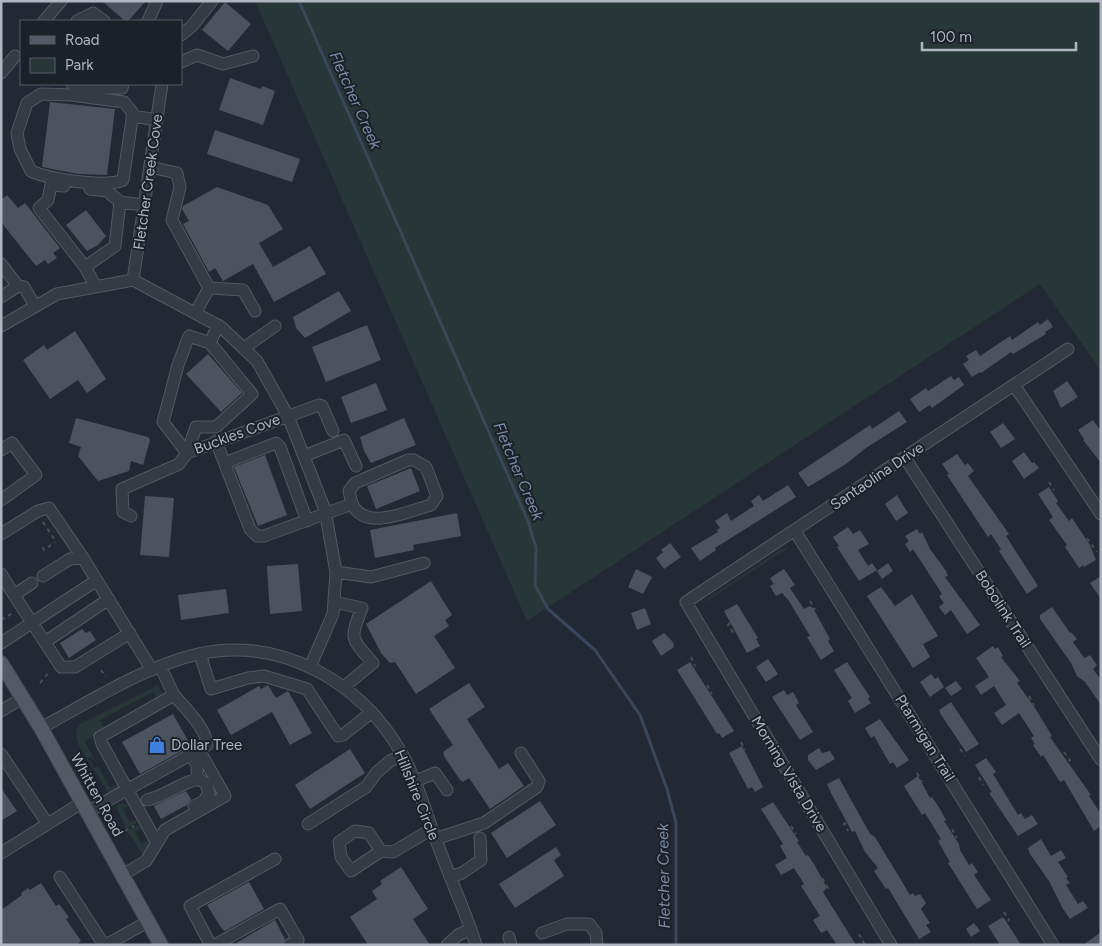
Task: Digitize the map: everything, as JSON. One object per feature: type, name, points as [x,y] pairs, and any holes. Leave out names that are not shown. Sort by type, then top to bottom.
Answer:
[{"type":"main road","name":"Whitten Road","points":[[1,663],[86,807],[161,945]]},
{"type":"street","points":[[45,20],[61,1]]},
{"type":"street","points":[[79,20],[93,13],[96,1]]},
{"type":"street","points":[[148,20],[156,1]]},
{"type":"street","points":[[182,34],[192,26],[212,1]]},
{"type":"street","points":[[93,13],[103,20]]},
{"type":"street","points":[[182,62],[197,55],[223,64],[253,56]]},
{"type":"street","points":[[1,72],[15,56]]},
{"type":"street","points":[[80,85],[122,88],[123,85]]},
{"type":"street","name":"Fletcher Creek Cove","points":[[133,280],[162,85]]},
{"type":"street","points":[[41,94],[71,95],[120,101],[124,102],[133,113],[132,116],[125,172],[123,180],[117,183],[45,177],[31,172],[20,149],[16,133],[27,103],[41,94]]},
{"type":"street","points":[[132,116],[157,120]]},
{"type":"street","points":[[150,168],[177,173],[180,187],[172,220],[210,288]]},
{"type":"street","points":[[96,287],[85,267],[39,208],[48,200],[51,185],[107,191],[120,202],[144,206]]},
{"type":"street","points":[[85,267],[115,246],[120,202]]},
{"type":"street","points":[[1,264],[18,286]]},
{"type":"street","points":[[1,325],[57,294],[133,280],[218,325],[257,360],[288,416],[326,514],[336,572],[333,614],[310,667]]},
{"type":"street","points":[[1,296],[18,286],[24,287],[35,306]]},
{"type":"street","points":[[210,288],[242,290],[255,311]]},
{"type":"street","points":[[196,312],[210,288]]},
{"type":"street","points":[[210,342],[218,325]]},
{"type":"street","points":[[244,348],[275,326]]},
{"type":"street","points":[[131,516],[124,512],[122,489],[179,464],[187,453],[196,427],[216,427],[252,394],[210,342],[189,336],[178,365],[163,422],[187,453]]},
{"type":"street","name":"Santaolina Drive","points":[[686,602],[1068,349]]},
{"type":"street","points":[[1014,385],[1101,514]]},
{"type":"street","name":"Buckles Cove","points":[[187,453],[316,406],[322,406],[333,431]]},
{"type":"street","points":[[304,456],[344,440],[356,466]]},
{"type":"street","points":[[216,441],[250,529],[256,536],[264,536],[352,504]]},
{"type":"street","points":[[1,450],[12,443],[36,475],[1,500]]},
{"type":"street","points":[[225,463],[276,443],[280,447],[306,521]]},
{"type":"street","name":"Bobolink Trail","points":[[905,458],[1101,760]]},
{"type":"street","points":[[408,460],[418,462],[426,467],[437,496],[431,505],[376,519],[364,517],[352,504],[349,491],[355,482],[408,460]]},
{"type":"street","points":[[1,534],[38,510],[49,508],[84,558],[130,633],[174,695],[192,715],[207,740],[207,745],[195,753],[128,790],[46,824],[1,853]]},
{"type":"street","name":"Ptarmigan Trail","points":[[795,531],[1053,945]]},
{"type":"street","points":[[43,576],[70,559],[84,558]]},
{"type":"street","points":[[336,572],[371,577],[424,563]]},
{"type":"street","points":[[1,574],[61,667],[70,668],[130,633]]},
{"type":"street","points":[[1,643],[97,580]]},
{"type":"street","points":[[14,595],[32,583]]},
{"type":"street","points":[[44,642],[109,599]]},
{"type":"street","points":[[334,602],[362,608],[352,631],[354,642],[373,663],[345,686]]},
{"type":"street","name":"Morning Vista Drive","points":[[686,602],[891,945]]},
{"type":"street","name":"Hillshire Circle","points":[[41,728],[156,668],[200,654],[225,651],[271,655],[310,667],[345,686],[372,712],[403,755],[476,945]]},
{"type":"street","points":[[200,654],[211,689],[248,678],[264,676],[307,689],[338,736],[343,735],[372,712]]},
{"type":"street","points":[[157,843],[142,803],[128,790],[100,738],[174,695]]},
{"type":"street","points":[[1,711],[23,698]]},
{"type":"street","points":[[195,753],[197,772]]},
{"type":"street","points":[[166,830],[225,796],[215,778],[195,753]]},
{"type":"street","points":[[381,851],[393,852],[433,834],[484,823],[537,787],[539,781],[521,753]]},
{"type":"street","points":[[1,754],[46,824]]},
{"type":"street","points":[[308,824],[366,787],[377,772],[403,755]]},
{"type":"street","points":[[142,803],[197,772],[215,778]]},
{"type":"street","points":[[414,782],[435,773],[447,790]]},
{"type":"street","points":[[124,874],[146,860],[166,830],[170,820],[204,800],[209,794],[206,784],[200,779],[190,780],[162,797],[142,803]]},
{"type":"street","points":[[450,877],[462,873],[481,860],[480,838]]},
{"type":"street","points":[[275,859],[190,906],[209,944],[280,909],[298,940],[289,945]]},
{"type":"street","points":[[60,877],[105,945],[149,921]]},
{"type":"street","points":[[542,933],[567,924],[589,924],[596,933],[597,945]]},
{"type":"street","points":[[447,945],[458,935],[471,929]]},
{"type":"path","points":[[1049,482],[1054,490]]},
{"type":"path","points":[[43,522],[56,542]]},
{"type":"path","points":[[1087,538],[1096,552]]},
{"type":"path","points":[[43,548],[44,550],[56,542],[62,543]]},
{"type":"path","points":[[810,601],[815,610]]},
{"type":"path","points":[[1,620],[17,610]]},
{"type":"path","points":[[730,623],[728,625],[734,634]]},
{"type":"path","points":[[691,657],[695,666]]},
{"type":"path","points":[[40,683],[48,676],[53,667]]},
{"type":"path","points":[[101,670],[106,677]]},
{"type":"path","points":[[708,686],[712,694]]},
{"type":"path","points":[[1029,696],[1034,706]]},
{"type":"path","points":[[741,742],[745,750]]},
{"type":"path","points":[[960,749],[965,756]]},
{"type":"path","points":[[1064,752],[1070,760],[1068,762]]},
{"type":"path","points":[[918,773],[922,782]]},
{"type":"path","points":[[979,777],[983,784]]},
{"type":"path","points":[[846,823],[844,824],[848,831]]},
{"type":"path","points":[[791,826],[796,834]]},
{"type":"path","points":[[952,829],[957,838]]},
{"type":"path","points":[[822,878],[828,888],[825,890]]},
{"type":"path","points":[[1004,912],[1008,921]]},
{"type":"path","points":[[859,934],[865,945]]},
{"type":"green space","points":[[255,1],[1101,1],[1101,371],[1040,284],[527,621]]},
{"type":"green space","points":[[788,547],[704,603],[708,598],[780,550]]},
{"type":"green space","points":[[158,685],[163,696],[157,698],[153,692],[100,720],[104,728],[85,742],[97,764],[91,757],[87,759],[76,738],[77,729],[80,724]]},
{"type":"green space","points":[[90,760],[94,768],[98,766],[110,788],[117,784],[118,788],[109,793],[88,761]]},
{"type":"green space","points":[[122,803],[129,805],[123,810],[130,822],[138,820],[136,824],[126,829],[116,806]]},
{"type":"green space","points":[[137,826],[141,827],[135,832],[142,844],[148,840],[150,842],[148,850],[142,853],[127,831]]},
{"type":"building","points":[[102,1],[146,1],[129,20],[124,20]]},
{"type":"building","points":[[225,2],[251,24],[228,51],[202,30]]},
{"type":"building","points":[[230,78],[261,89],[262,86],[275,91],[263,125],[219,110]]},
{"type":"building","points":[[50,102],[115,109],[107,175],[78,174],[42,167]]},
{"type":"building","points":[[215,130],[300,159],[292,182],[207,154]]},
{"type":"building","points":[[217,187],[268,205],[283,229],[259,243],[273,267],[310,246],[326,274],[274,302],[253,264],[223,281],[215,268],[209,272],[183,224],[189,221],[182,209],[183,206]]},
{"type":"building","points":[[7,195],[18,208],[25,203],[60,248],[53,253],[57,258],[48,264],[45,260],[36,266],[1,222],[1,200]]},
{"type":"building","points":[[86,210],[106,236],[98,245],[87,251],[66,225]]},
{"type":"building","points":[[339,291],[351,311],[305,338],[296,328],[293,317]]},
{"type":"building","points":[[1048,319],[1053,327],[1045,332],[1046,334],[1013,354],[1011,352],[981,373],[972,377],[963,364],[969,360],[966,356],[976,350],[980,356],[1010,336],[1012,340],[1038,322],[1040,325]]},
{"type":"building","points":[[367,325],[381,360],[326,382],[312,347]]},
{"type":"building","points":[[75,331],[106,379],[87,393],[78,380],[50,399],[23,360],[44,345],[47,350]]},
{"type":"building","points":[[208,354],[242,393],[221,412],[186,374]]},
{"type":"building","points":[[951,376],[954,380],[959,377],[964,385],[932,408],[930,405],[919,412],[910,399],[926,388],[928,391]]},
{"type":"building","points":[[1067,381],[1078,397],[1061,408],[1053,391]]},
{"type":"building","points":[[376,383],[387,410],[351,423],[341,397]]},
{"type":"building","points":[[899,411],[907,422],[866,448],[846,464],[808,487],[798,473],[870,425],[872,429]]},
{"type":"building","points":[[76,418],[148,437],[150,440],[143,465],[131,461],[129,471],[98,481],[78,456],[81,447],[69,443]]},
{"type":"building","points":[[404,418],[416,445],[371,463],[364,451],[360,437]]},
{"type":"building","points":[[1093,420],[1101,431],[1101,463],[1083,440],[1078,430]]},
{"type":"building","points":[[1003,423],[1015,439],[1001,448],[990,432]]},
{"type":"building","points":[[1024,452],[1032,463],[1034,462],[1039,468],[1024,479],[1012,461]]},
{"type":"building","points":[[957,454],[965,465],[968,463],[974,471],[968,476],[1009,534],[1006,536],[1038,586],[1027,594],[999,551],[1001,549],[991,534],[988,537],[947,475],[949,474],[942,464]]},
{"type":"building","points":[[265,455],[287,515],[258,526],[234,467]]},
{"type":"building","points":[[411,468],[420,491],[376,509],[367,486]]},
{"type":"building","points":[[788,485],[796,497],[715,548],[716,550],[700,561],[691,548],[718,532],[717,530],[720,528],[715,521],[727,513],[731,521],[754,506],[751,501],[759,495],[763,501]]},
{"type":"building","points":[[1049,487],[1058,501],[1056,503],[1069,521],[1072,518],[1090,545],[1096,560],[1084,567],[1083,565],[1079,568],[1065,547],[1067,545],[1049,520],[1053,517],[1038,494]]},
{"type":"building","points":[[897,495],[908,513],[896,521],[885,504]]},
{"type":"building","points":[[145,496],[174,498],[169,557],[140,555]]},
{"type":"building","points":[[457,513],[461,536],[413,545],[414,550],[375,558],[370,530]]},
{"type":"building","points":[[848,527],[853,534],[860,530],[869,544],[858,550],[868,566],[872,563],[877,570],[859,581],[837,547],[839,546],[833,537]]},
{"type":"building","points":[[917,529],[920,534],[922,532],[930,549],[946,571],[948,576],[945,577],[980,625],[967,634],[951,610],[945,615],[939,607],[944,603],[939,596],[942,594],[913,549],[910,552],[905,544],[909,541],[905,536]]},
{"type":"building","points":[[670,543],[681,557],[664,569],[656,558],[663,552],[661,550]]},
{"type":"building","points":[[888,563],[893,571],[882,579],[877,571]]},
{"type":"building","points":[[298,564],[302,611],[270,614],[267,566]]},
{"type":"building","points":[[636,569],[652,577],[643,594],[628,587]]},
{"type":"building","points":[[784,569],[795,585],[790,588],[804,609],[810,606],[813,608],[830,639],[828,641],[834,651],[821,660],[807,637],[810,636],[789,601],[782,593],[776,596],[770,586],[774,584],[770,578]]},
{"type":"building","points":[[1101,576],[1101,599],[1090,583]]},
{"type":"building","points":[[431,581],[452,615],[445,620],[449,626],[434,636],[455,668],[416,694],[395,662],[390,663],[381,653],[366,624]]},
{"type":"building","points":[[881,587],[895,606],[912,594],[938,636],[923,644],[930,657],[913,668],[867,596]]},
{"type":"building","points":[[226,589],[229,613],[181,620],[178,595]]},
{"type":"building","points":[[737,604],[758,638],[756,639],[760,646],[747,653],[724,611]]},
{"type":"building","points":[[1052,607],[1070,633],[1077,639],[1073,642],[1082,655],[1085,658],[1090,655],[1097,665],[1093,669],[1101,680],[1101,705],[1085,682],[1077,676],[1071,663],[1040,619],[1040,615]]},
{"type":"building","points":[[645,608],[651,624],[637,630],[631,613]]},
{"type":"building","points":[[82,629],[86,633],[90,631],[96,640],[69,658],[60,643]]},
{"type":"building","points":[[664,633],[673,642],[674,647],[661,656],[652,641]]},
{"type":"building","points":[[993,646],[995,649],[998,647],[1003,656],[1001,657],[1020,681],[1017,683],[1035,708],[1052,736],[1050,737],[1091,795],[1089,796],[1101,814],[1101,826],[1094,831],[1064,780],[1060,782],[1043,755],[1041,757],[1033,745],[1035,744],[1031,738],[1034,736],[1019,713],[1002,725],[994,713],[1006,705],[994,686],[981,695],[975,686],[989,677],[976,658]]},
{"type":"building","points":[[768,659],[778,674],[766,682],[756,667]]},
{"type":"building","points":[[690,662],[734,731],[722,738],[719,733],[717,734],[677,670]]},
{"type":"building","points":[[847,662],[870,697],[868,699],[871,703],[855,713],[848,701],[852,698],[834,670]]},
{"type":"building","points":[[931,674],[935,679],[938,677],[944,687],[930,697],[920,682]]},
{"type":"building","points":[[956,681],[962,689],[951,696],[945,688]]},
{"type":"building","points":[[469,683],[485,707],[467,719],[499,769],[508,763],[524,786],[490,809],[469,778],[463,782],[460,780],[444,756],[443,752],[453,745],[429,709]]},
{"type":"building","points":[[268,685],[276,698],[288,691],[312,733],[290,745],[272,712],[231,735],[217,710],[259,686],[261,689]]},
{"type":"building","points":[[784,690],[787,695],[793,692],[799,703],[796,705],[813,732],[800,740],[772,697]]},
{"type":"building","points":[[951,702],[979,744],[966,752],[939,710]]},
{"type":"building","name":"Dollar Tree","points":[[173,714],[191,746],[140,774],[122,742]]},
{"type":"building","points":[[880,719],[909,760],[897,768],[893,762],[890,764],[874,736],[871,738],[865,728]]},
{"type":"building","points":[[742,746],[763,787],[755,792],[752,787],[748,789],[729,753]]},
{"type":"building","points":[[819,748],[822,753],[830,751],[835,759],[816,770],[808,760],[808,755]]},
{"type":"building","points":[[350,749],[365,773],[310,809],[295,785]]},
{"type":"building","points":[[986,758],[996,772],[993,774],[1018,815],[1021,813],[1025,819],[1032,815],[1038,824],[1018,836],[989,793],[992,792],[975,765]]},
{"type":"building","points":[[918,776],[930,798],[932,797],[940,809],[946,820],[944,821],[959,844],[960,850],[969,865],[972,863],[978,872],[974,875],[991,900],[977,909],[948,863],[950,862],[938,841],[941,839],[925,813],[922,815],[904,786]]},
{"type":"building","points":[[839,778],[870,834],[875,837],[910,895],[913,893],[915,896],[920,894],[926,903],[921,909],[930,923],[926,925],[931,932],[919,939],[888,888],[886,889],[874,871],[878,868],[865,852],[855,831],[852,832],[831,793],[827,784]]},
{"type":"building","points":[[1,788],[17,811],[1,821]]},
{"type":"building","points":[[186,791],[191,799],[187,805],[161,819],[154,806]]},
{"type":"building","points":[[540,801],[556,825],[507,858],[491,833]]},
{"type":"building","points":[[773,802],[799,841],[797,842],[806,856],[808,855],[814,864],[827,888],[823,892],[856,945],[837,945],[827,930],[821,933],[813,920],[820,916],[801,886],[804,884],[794,868],[781,875],[775,865],[787,858],[780,846],[783,844],[761,809]]},
{"type":"building","points":[[1041,839],[1051,856],[1061,850],[1066,858],[1058,862],[1068,877],[1066,878],[1070,883],[1066,885],[1078,904],[1083,901],[1088,908],[1070,919],[1049,881],[1030,854],[1028,848]]},
{"type":"building","points":[[556,847],[561,855],[554,860],[564,876],[515,908],[499,884]]},
{"type":"building","points":[[401,867],[428,909],[413,919],[430,945],[368,945],[350,917],[377,899],[372,891],[382,884],[380,881]]},
{"type":"building","points":[[249,882],[264,909],[225,931],[207,905]]},
{"type":"building","points":[[41,883],[56,906],[59,904],[69,917],[66,919],[81,941],[76,945],[1,945],[1,910],[22,895],[21,893],[28,888],[30,890]]},
{"type":"building","points":[[1003,917],[1021,945],[1000,945],[988,926]]},
{"type":"building","points":[[275,920],[285,939],[282,945],[233,945]]},
{"type":"building","points":[[974,923],[980,931],[971,937],[966,929]]},
{"type":"building","points":[[1101,932],[1101,945],[1083,945]]},
{"type":"waterway","name":"Fletcher Creek","points":[[299,1],[528,521],[536,548],[535,585],[548,609],[595,650],[640,715],[667,789],[676,823],[676,945]]},
{"type":"place","name":"Dollar Tree","points":[[157,745]]}]
